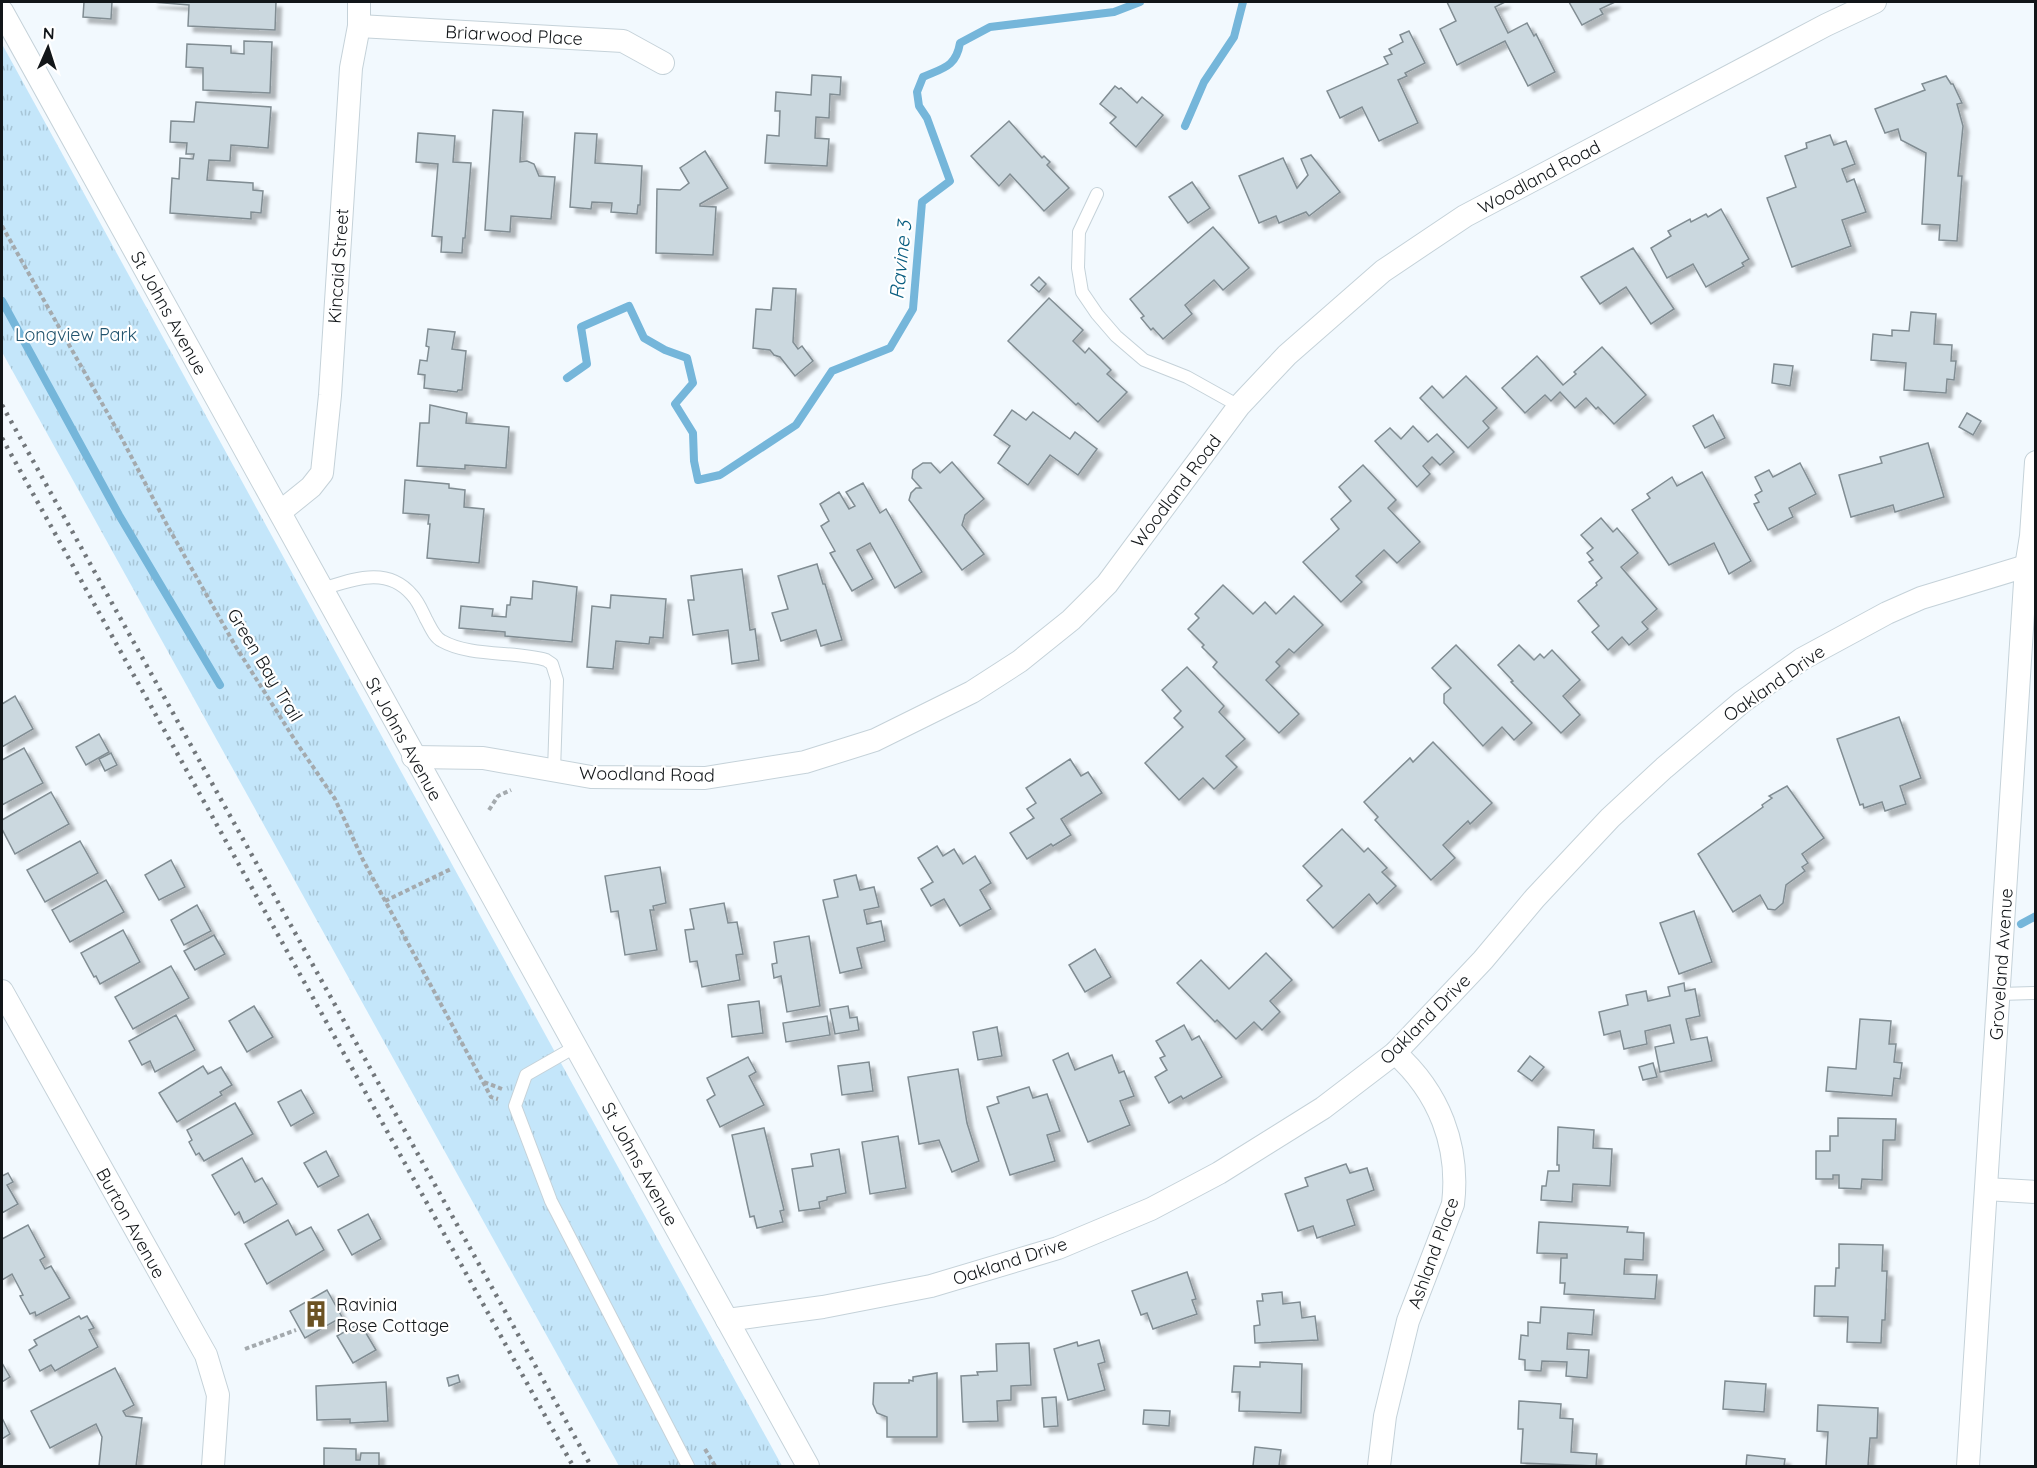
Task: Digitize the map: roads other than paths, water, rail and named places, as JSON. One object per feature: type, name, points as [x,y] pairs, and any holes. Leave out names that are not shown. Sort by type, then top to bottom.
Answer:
[{"type":"street","name":"Kincaid Street","points":[[279,512],[311,487],[322,473],[330,395],[351,68],[359,26],[359,2]]},
{"type":"street","name":"Woodland Road","points":[[414,757],[483,758],[591,777],[705,778],[805,762],[875,740],[972,692],[1020,661],[1071,620],[1107,584],[1239,406],[1287,355],[1383,271],[1465,216],[1816,30],[1875,2]]},
{"type":"street","name":"St Johns Avenue","points":[[2,11],[808,1467]]},
{"type":"street","name":"Briarwood Place","points":[[359,26],[623,41],[663,63]]},
{"type":"street","name":"Groveland Avenue","points":[[1968,1467],[1999,994],[2031,565],[2036,462]]},
{"type":"street","name":"Oakland Drive","points":[[726,1320],[823,1307],[931,1286],[1058,1248],[1151,1209],[1219,1173],[1323,1108],[1395,1053],[1483,960],[1534,898],[1610,818],[1664,768],[1742,702],[1802,659],[1887,613],[1921,598],[2031,565]]},
{"type":"street","name":"Burton Avenue","points":[[2,991],[206,1355],[218,1395],[213,1467]]},
{"type":"street","name":"Ashland Place","points":[[1379,1467],[1385,1416],[1408,1321],[1454,1204],[1456,1185],[1453,1148],[1435,1102],[1410,1066],[1395,1053]]},
{"type":"street","points":[[1986,1189],[2036,1192]]},
{"type":"lane","points":[[1097,194],[1079,232],[1078,268],[1082,291],[1096,314],[1116,336],[1144,360],[1187,377],[1239,406]]},
{"type":"lane","points":[[322,589],[362,577],[391,580],[404,586],[413,596],[439,640],[495,654],[546,660],[552,664],[557,680],[554,771]]},
{"type":"lane","points":[[1999,994],[2036,993]]},
{"type":"lane","points":[[575,1047],[526,1076],[515,1106],[551,1202],[688,1467]]},
{"type":"waterway","name":"Ravine 3","points":[[567,378],[587,364],[581,327],[629,306],[644,338],[665,350],[687,358],[693,383],[675,404],[693,433],[694,461],[698,480],[720,475],[796,425],[832,371],[890,348],[913,309],[922,202],[950,181],[927,118],[919,106],[917,92],[923,77],[948,66],[955,57],[960,43],[990,27],[1114,12],[1140,2]]},
{"type":"waterway","name":"Ravine 3","points":[[1185,126],[1204,82],[1234,37],[1243,2]]},
{"type":"waterway","points":[[2,301],[119,515],[220,685]]},
{"type":"waterway","points":[[2021,924],[2036,916]]},
{"type":"railway","points":[[2,405],[591,1466]]},
{"type":"railway","points":[[2,438],[573,1466]]},
{"type":"place","name":"Ravinia Rose Cottage","points":[[316,1314]]},
{"type":"park label","name":"Longview Park","points":[[76,334]]}]
